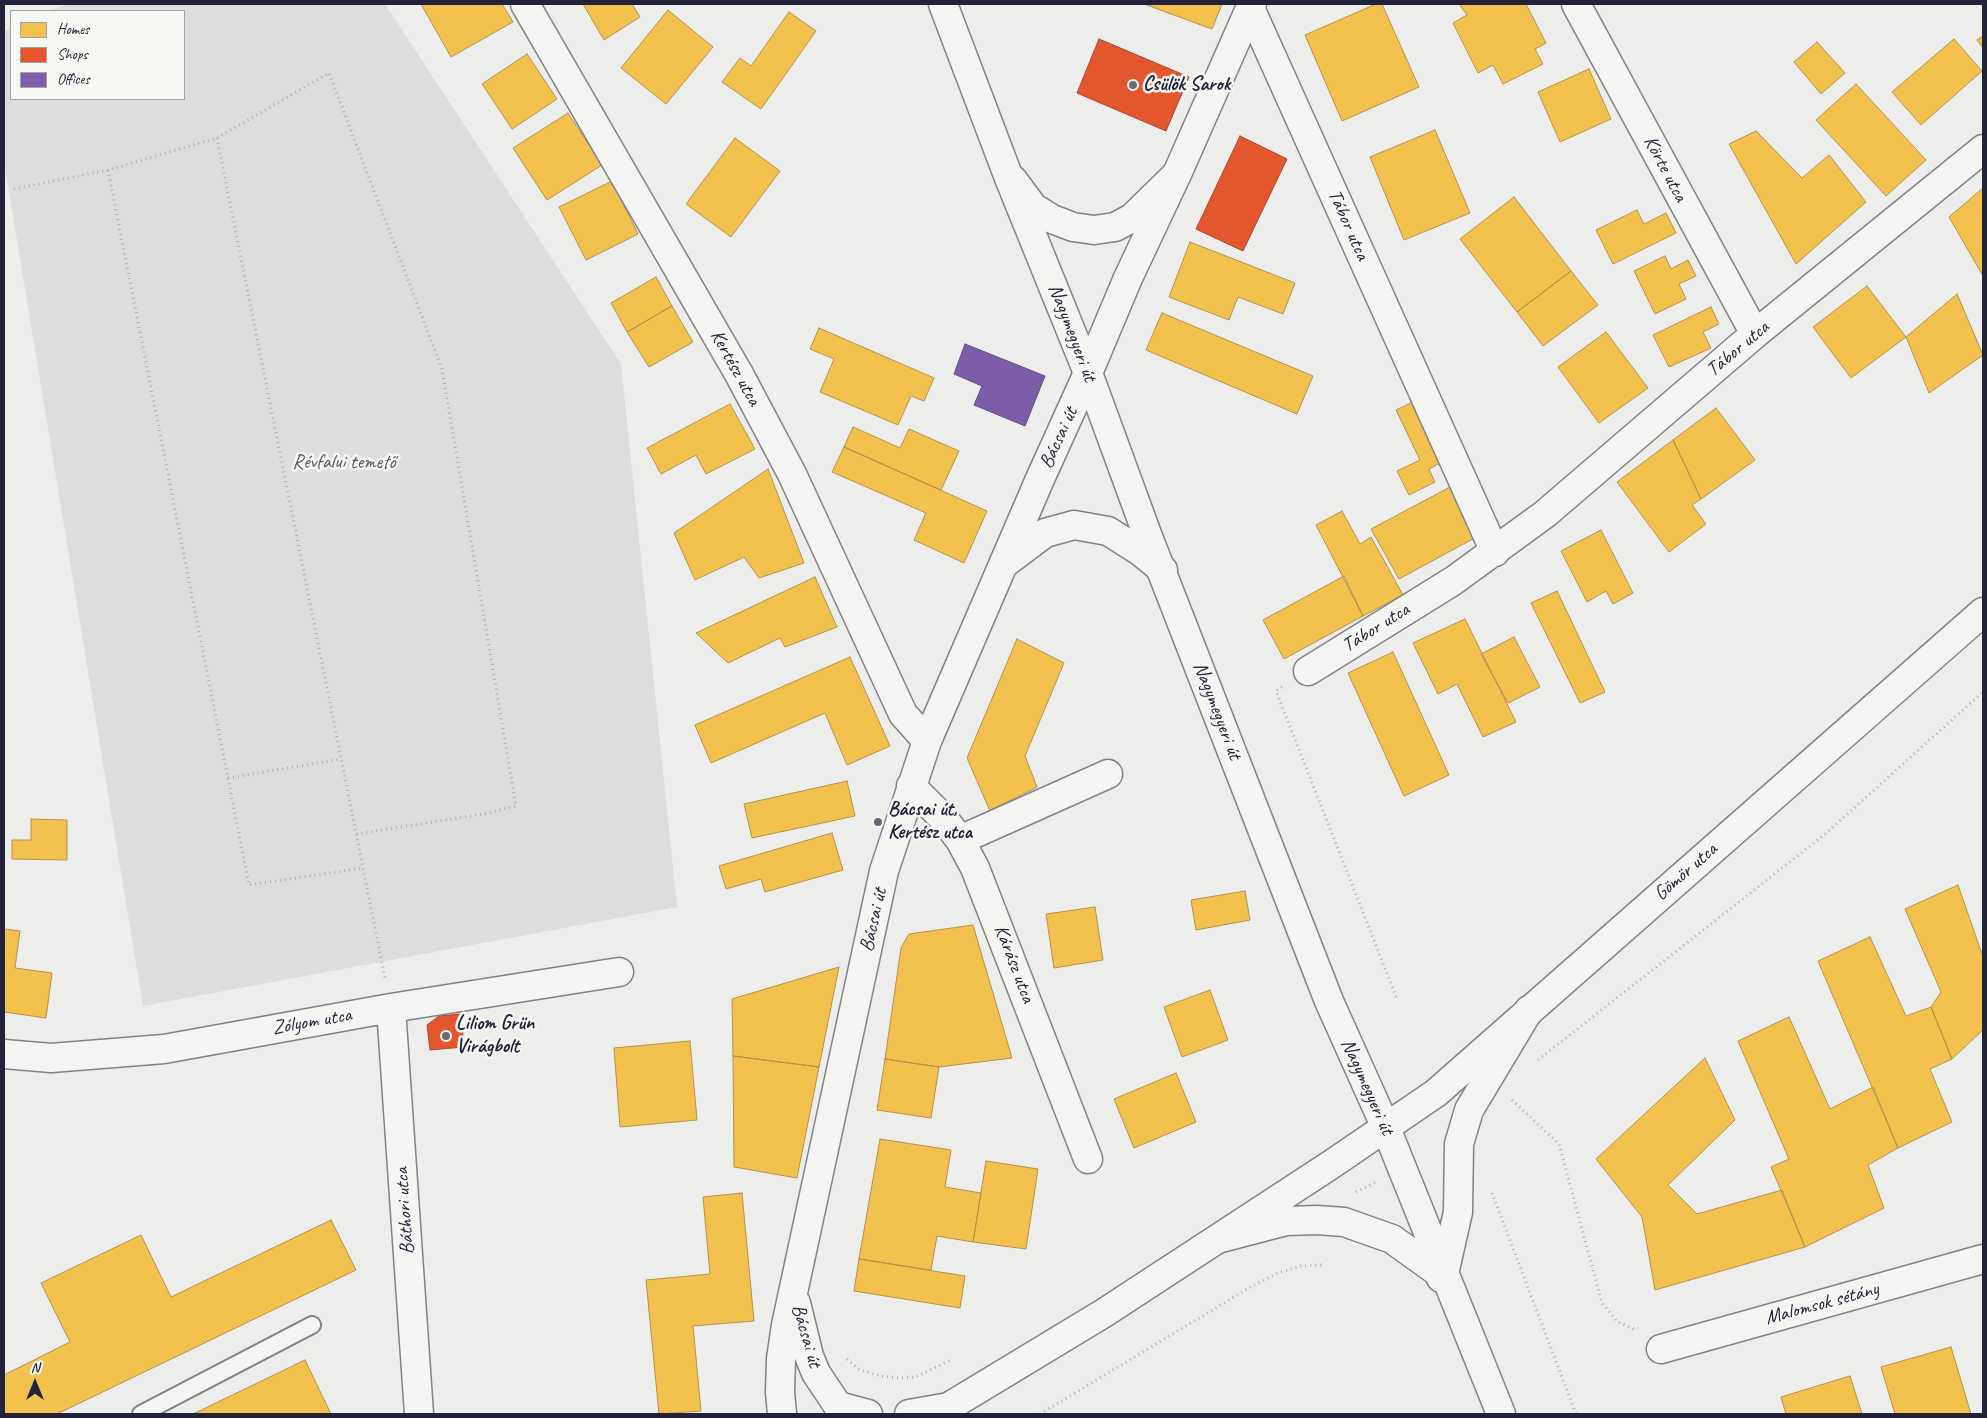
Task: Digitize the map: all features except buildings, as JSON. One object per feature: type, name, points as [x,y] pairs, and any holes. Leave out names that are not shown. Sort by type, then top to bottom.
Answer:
[{"type":"street","name":"Kertész utca","points":[[525,4],[739,374],[792,474],[903,714],[927,741]]},
{"type":"street","name":"Nagymegyeri út","points":[[942,4],[1088,373],[1162,570],[1329,1000],[1386,1128],[1501,1414]]},
{"type":"street","name":"Körte utca","points":[[1576,4],[1755,334]]},
{"type":"street","name":"Bácsai út","points":[[782,1414],[780,1392],[781,1359],[794,1289],[831,1128],[884,871],[911,786],[927,741],[1002,565],[1088,373],[1128,278],[1177,174],[1251,6]]},
{"type":"street","name":"Tábor utca","points":[[1251,6],[1495,552]]},
{"type":"street","name":"Tábor utca","points":[[1308,671],[1453,581],[1545,514],[1755,334],[1983,149]]},
{"type":"street","name":"Bácsai út","points":[[1006,169],[1021,193],[1033,207],[1052,219],[1094,230],[1115,227],[1132,218],[1177,174]]},
{"type":"street","name":"Bácsai út","points":[[1002,565],[1045,533],[1074,525],[1108,531],[1142,552],[1162,570]]},
{"type":"street","name":"Gömör utca","points":[[943,1410],[1104,1313],[1221,1238],[1436,1093],[1983,612]]},
{"type":"street","points":[[960,840],[1108,774]]},
{"type":"street","name":"Kárász utca","points":[[911,786],[944,819],[960,840],[988,896],[1088,1159]]},
{"type":"street","name":"Zólyom utca","points":[[4,1054],[51,1058],[164,1049],[391,1008],[619,972]]},
{"type":"street","name":"Báthori utca","points":[[391,1008],[419,1414]]},
{"type":"street","points":[[1444,1274],[1458,1212],[1459,1144],[1469,1110],[1529,1010]]},
{"type":"street","points":[[1221,1238],[1286,1221],[1317,1220],[1344,1222],[1366,1228],[1392,1239],[1438,1272],[1457,1308]]},
{"type":"street","name":"Malomsok sétány","points":[[1661,1348],[1983,1259]]},
{"type":"street","name":"Bácsai út","points":[[794,1289],[799,1322],[816,1373],[839,1410],[868,1414]]},
{"type":"street","points":[[909,1414],[943,1410]]},
{"type":"lane","points":[[141,1414],[312,1325]]},
{"type":"path","points":[[14,189],[108,170],[217,138],[329,73],[442,368],[516,806],[483,814],[356,834]]},
{"type":"path","points":[[217,138],[391,1008]]},
{"type":"path","points":[[108,170],[249,885],[363,868]]},
{"type":"path","points":[[1276,691],[1397,999]]},
{"type":"path","points":[[1531,1065],[1824,835],[1983,692]]},
{"type":"path","points":[[228,778],[341,759]]},
{"type":"path","points":[[1508,1096],[1559,1144],[1602,1303],[1618,1322],[1634,1329],[1654,1325],[1661,1348]]},
{"type":"path","points":[[1489,1186],[1576,1414]]},
{"type":"path","points":[[1040,1414],[1254,1285],[1278,1273],[1301,1266],[1322,1265]]},
{"type":"path","points":[[858,1370],[880,1376],[915,1377],[951,1360]]},
{"type":"shaded area","name":"Révfalui temető","points":[[68,4],[385,4],[621,364],[677,907],[143,1006],[4,161],[4,31],[10,28],[10,100],[185,100],[185,10],[53,10]]},
{"type":"place","name":"Csülök Sarok","points":[[1133,85]]},
{"type":"place","name":"Bácsai út, Kertész utca","points":[[878,822]]},
{"type":"place","name":"Liliom Grün Virágbolt","points":[[446,1036]]}]
